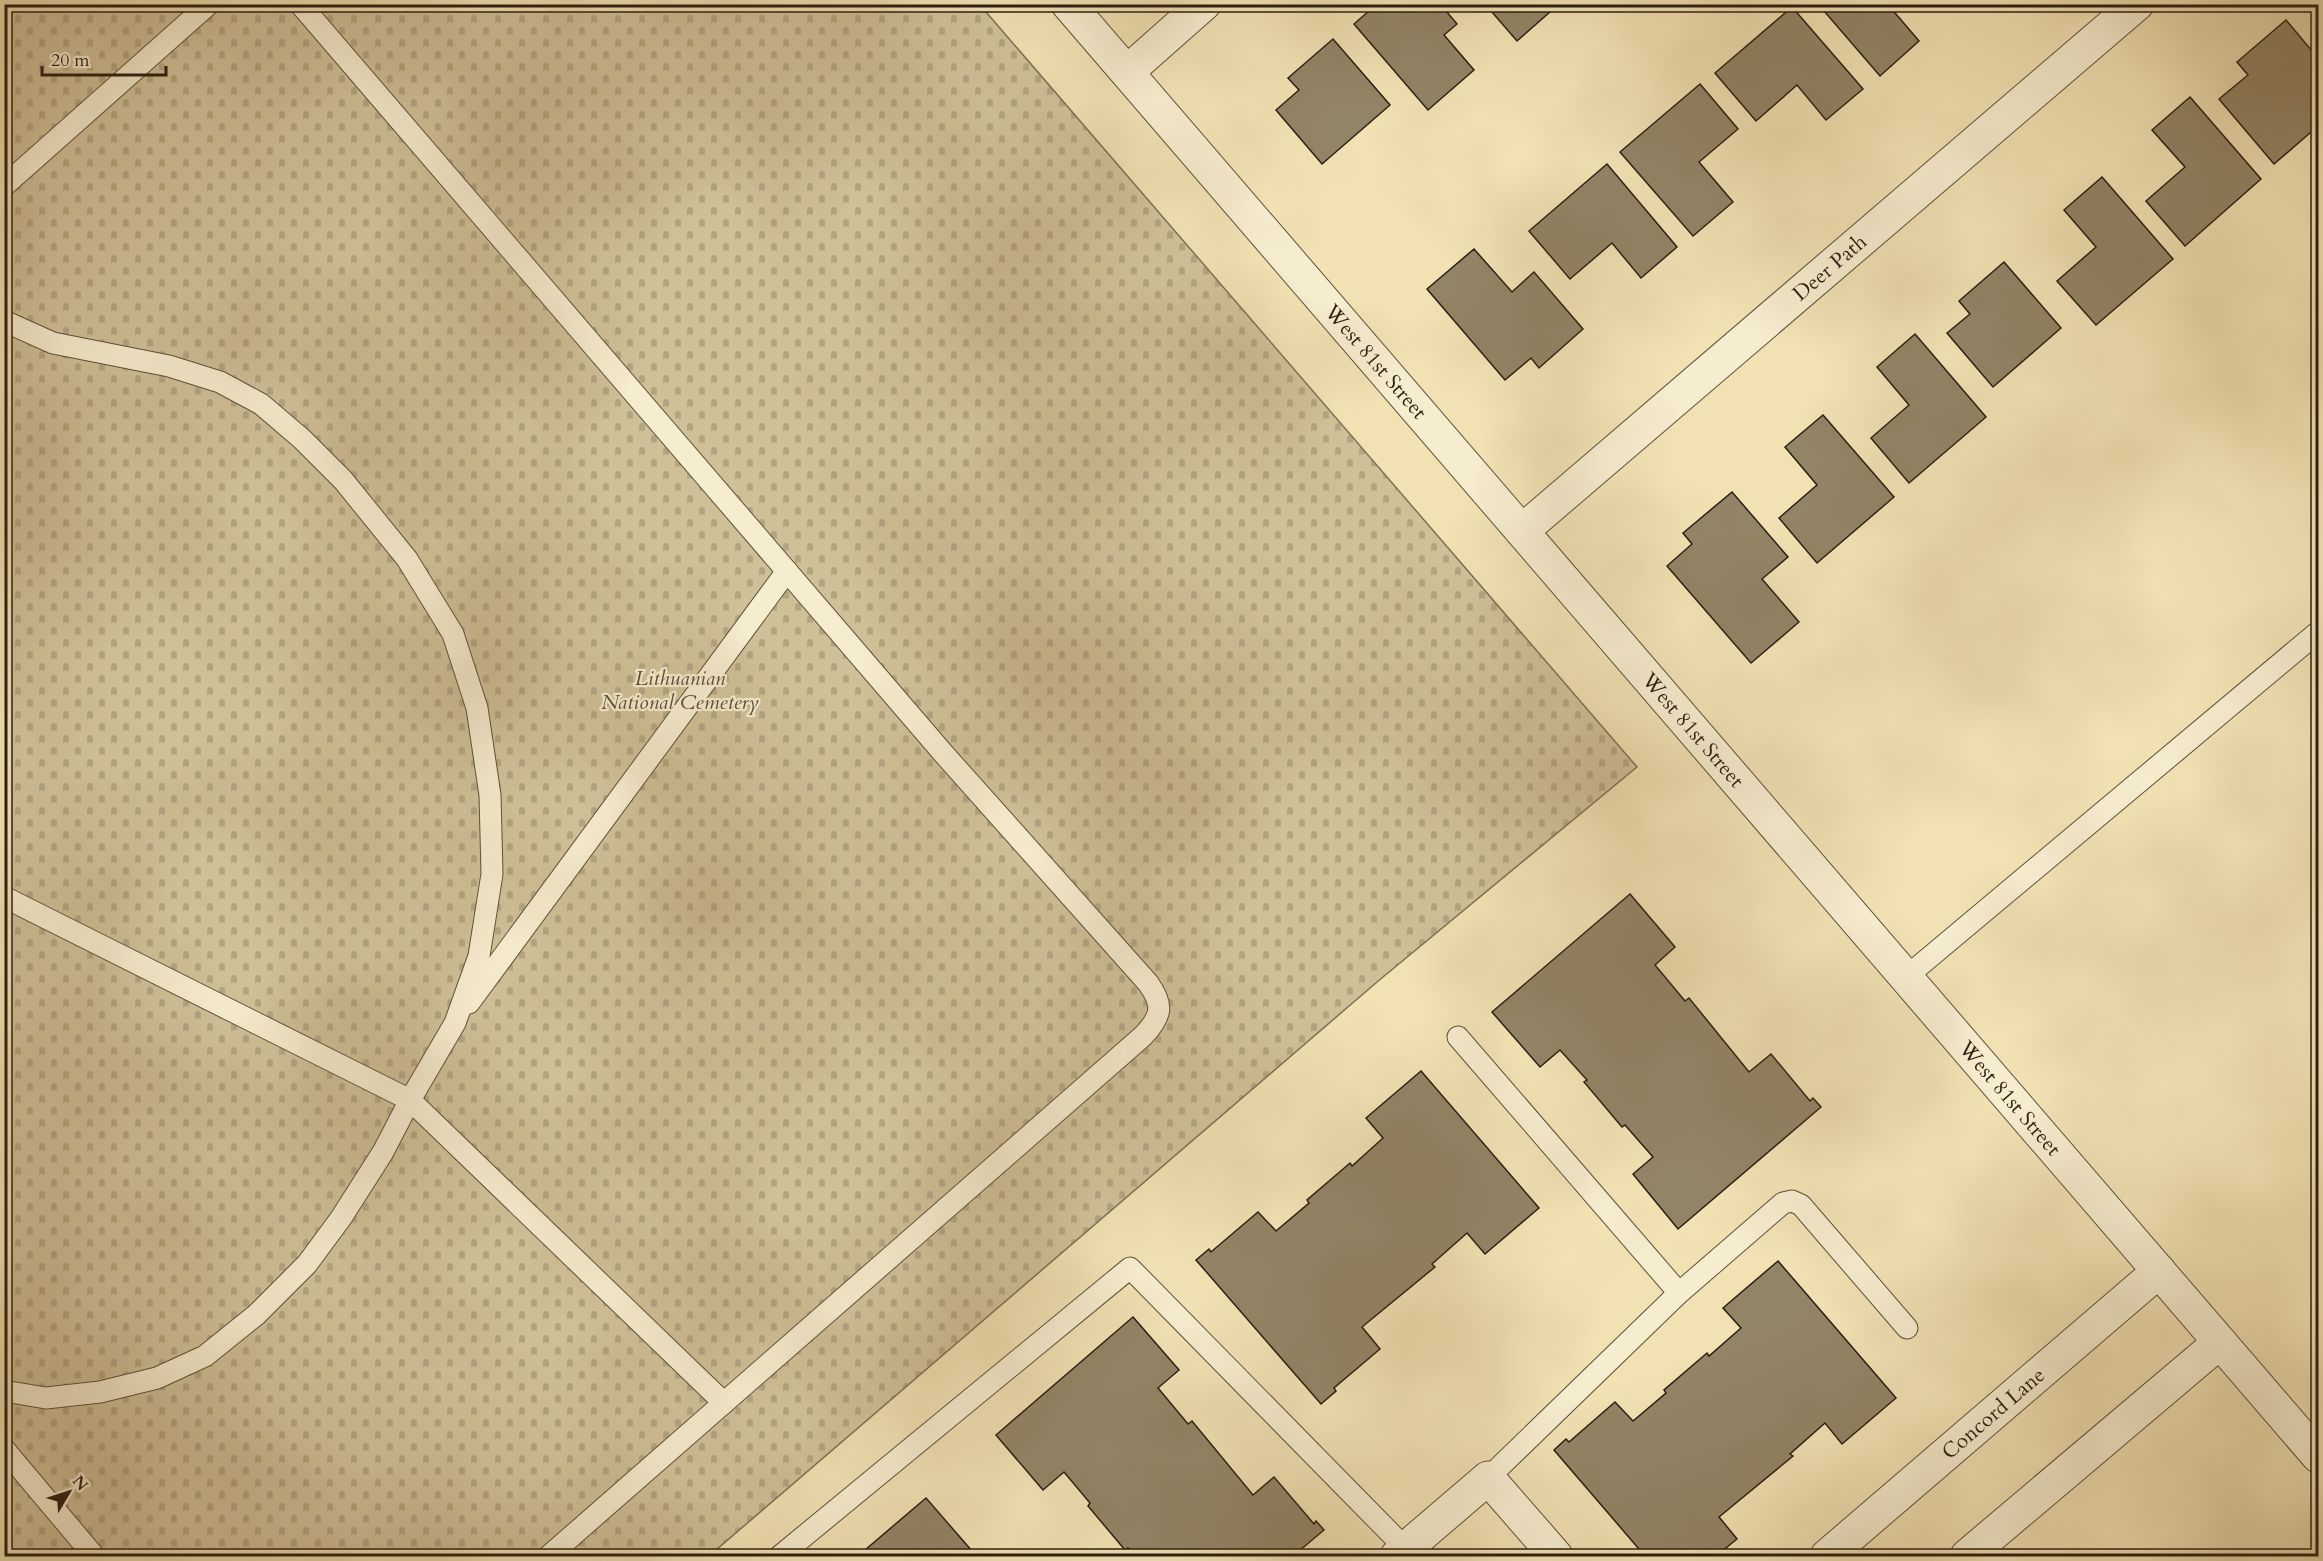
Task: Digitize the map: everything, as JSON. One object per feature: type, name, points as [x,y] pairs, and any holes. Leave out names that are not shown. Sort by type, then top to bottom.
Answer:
[{"type":"street","name":"West 81st Street","points":[[1068,4],[2319,1456]]},
{"type":"street","points":[[1126,72],[1204,4]]},
{"type":"street","name":"Deer Path","points":[[1522,531],[2137,4]]},
{"type":"street","name":"Concord Lane","points":[[1827,1557],[2159,1271]]},
{"type":"street","points":[[1967,1557],[2220,1342]]},
{"type":"street","points":[[1401,1553],[1488,1478],[1556,1557]]},
{"type":"lane","points":[[4,186],[209,4]]},
{"type":"lane","points":[[300,4],[944,753],[1148,983],[1156,994],[1160,1010],[1156,1022],[1143,1036],[549,1557]]},
{"type":"lane","points":[[4,321],[53,343],[169,366],[220,382],[261,404],[302,439],[343,480],[406,559],[453,634],[477,708],[490,795],[492,874],[479,956],[454,1023]]},
{"type":"lane","points":[[4,1391],[46,1398],[100,1392],[157,1378],[205,1356],[256,1315],[307,1264],[341,1218],[383,1152],[454,1023],[787,571]]},
{"type":"lane","points":[[1906,977],[2319,632]]},
{"type":"lane","points":[[4,897],[410,1100],[724,1403]]},
{"type":"lane","points":[[1458,1036],[1679,1293]]},
{"type":"lane","points":[[1488,1478],[1679,1293],[1783,1203],[1792,1200],[1801,1205],[1907,1328]]},
{"type":"lane","points":[[780,1557],[1130,1268],[1401,1553]]},
{"type":"lane","points":[[4,1449],[94,1557]]},
{"type":"green space","name":"Lithuanian National Cemetery","points":[[5,5],[980,5],[1637,767],[1377,982],[709,1556],[5,1556]]},
{"type":"building","points":[[1369,4],[1440,4],[1457,24],[1444,35],[1474,70],[1428,110],[1354,24],[1370,10],[1367,6]]},
{"type":"building","points":[[1485,4],[1559,4],[1517,41]]},
{"type":"building","points":[[1818,4],[1893,4],[1890,7],[1919,41],[1880,76]]},
{"type":"building","points":[[1792,7],[1863,89],[1826,120],[1797,85],[1756,121],[1715,73]]},
{"type":"building","points":[[2286,20],[2318,58],[2318,126],[2274,164],[2219,99],[2248,75],[2237,62]]},
{"type":"building","points":[[1333,39],[1390,105],[1322,164],[1276,110],[1299,90],[1288,78]]},
{"type":"building","points":[[1700,84],[1738,129],[1699,162],[1733,202],[1693,236],[1620,152]]},
{"type":"building","points":[[2190,97],[2261,179],[2185,246],[2146,201],[2185,167],[2152,130]]},
{"type":"building","points":[[1607,164],[1677,247],[1641,278],[1612,243],[1570,279],[1529,231]]},
{"type":"building","points":[[2102,177],[2173,259],[2096,325],[2057,281],[2096,247],[2064,210]]},
{"type":"building","points":[[1474,249],[1512,292],[1534,272],[1583,329],[1539,368],[1531,358],[1505,380],[1427,289]]},
{"type":"building","points":[[2004,262],[2061,328],[1993,387],[1947,333],[1970,314],[1959,301]]},
{"type":"building","points":[[1915,334],[1986,417],[1909,483],[1871,438],[1909,405],[1877,367]]},
{"type":"building","points":[[1823,415],[1894,497],[1817,563],[1779,518],[1817,485],[1785,447]]},
{"type":"building","points":[[1732,492],[1788,557],[1762,579],[1799,622],[1751,663],[1667,566],[1692,544],[1683,533]]},
{"type":"building","points":[[1630,894],[1675,947],[1655,965],[1685,1001],[1689,998],[1749,1072],[1771,1054],[1810,1101],[1813,1098],[1821,1107],[1678,1229],[1633,1174],[1653,1157],[1625,1125],[1622,1127],[1584,1082],[1587,1080],[1560,1050],[1540,1067],[1492,1012]]},
{"type":"building","points":[[1421,1071],[1539,1208],[1485,1254],[1467,1233],[1432,1264],[1435,1267],[1362,1327],[1380,1349],[1334,1388],[1336,1391],[1321,1404],[1196,1260],[1209,1249],[1211,1252],[1258,1212],[1276,1231],[1309,1203],[1307,1200],[1350,1163],[1352,1166],[1383,1138],[1366,1118]]},
{"type":"building","points":[[1778,1261],[1896,1398],[1842,1444],[1825,1423],[1790,1454],[1793,1456],[1719,1517],[1737,1539],[1716,1556],[1645,1556],[1554,1450],[1566,1439],[1569,1442],[1615,1402],[1633,1421],[1666,1393],[1664,1390],[1707,1353],[1709,1356],[1741,1328],[1723,1308]]},
{"type":"building","points":[[1133,1317],[1179,1370],[1158,1388],[1188,1424],[1192,1421],[1253,1495],[1274,1477],[1314,1524],[1316,1521],[1324,1530],[1293,1556],[1136,1556],[1128,1548],[1125,1550],[1088,1506],[1090,1503],[1064,1472],[1043,1490],[996,1435]]},
{"type":"building","points":[[926,1498],[972,1551],[966,1556],[858,1556]]}]
